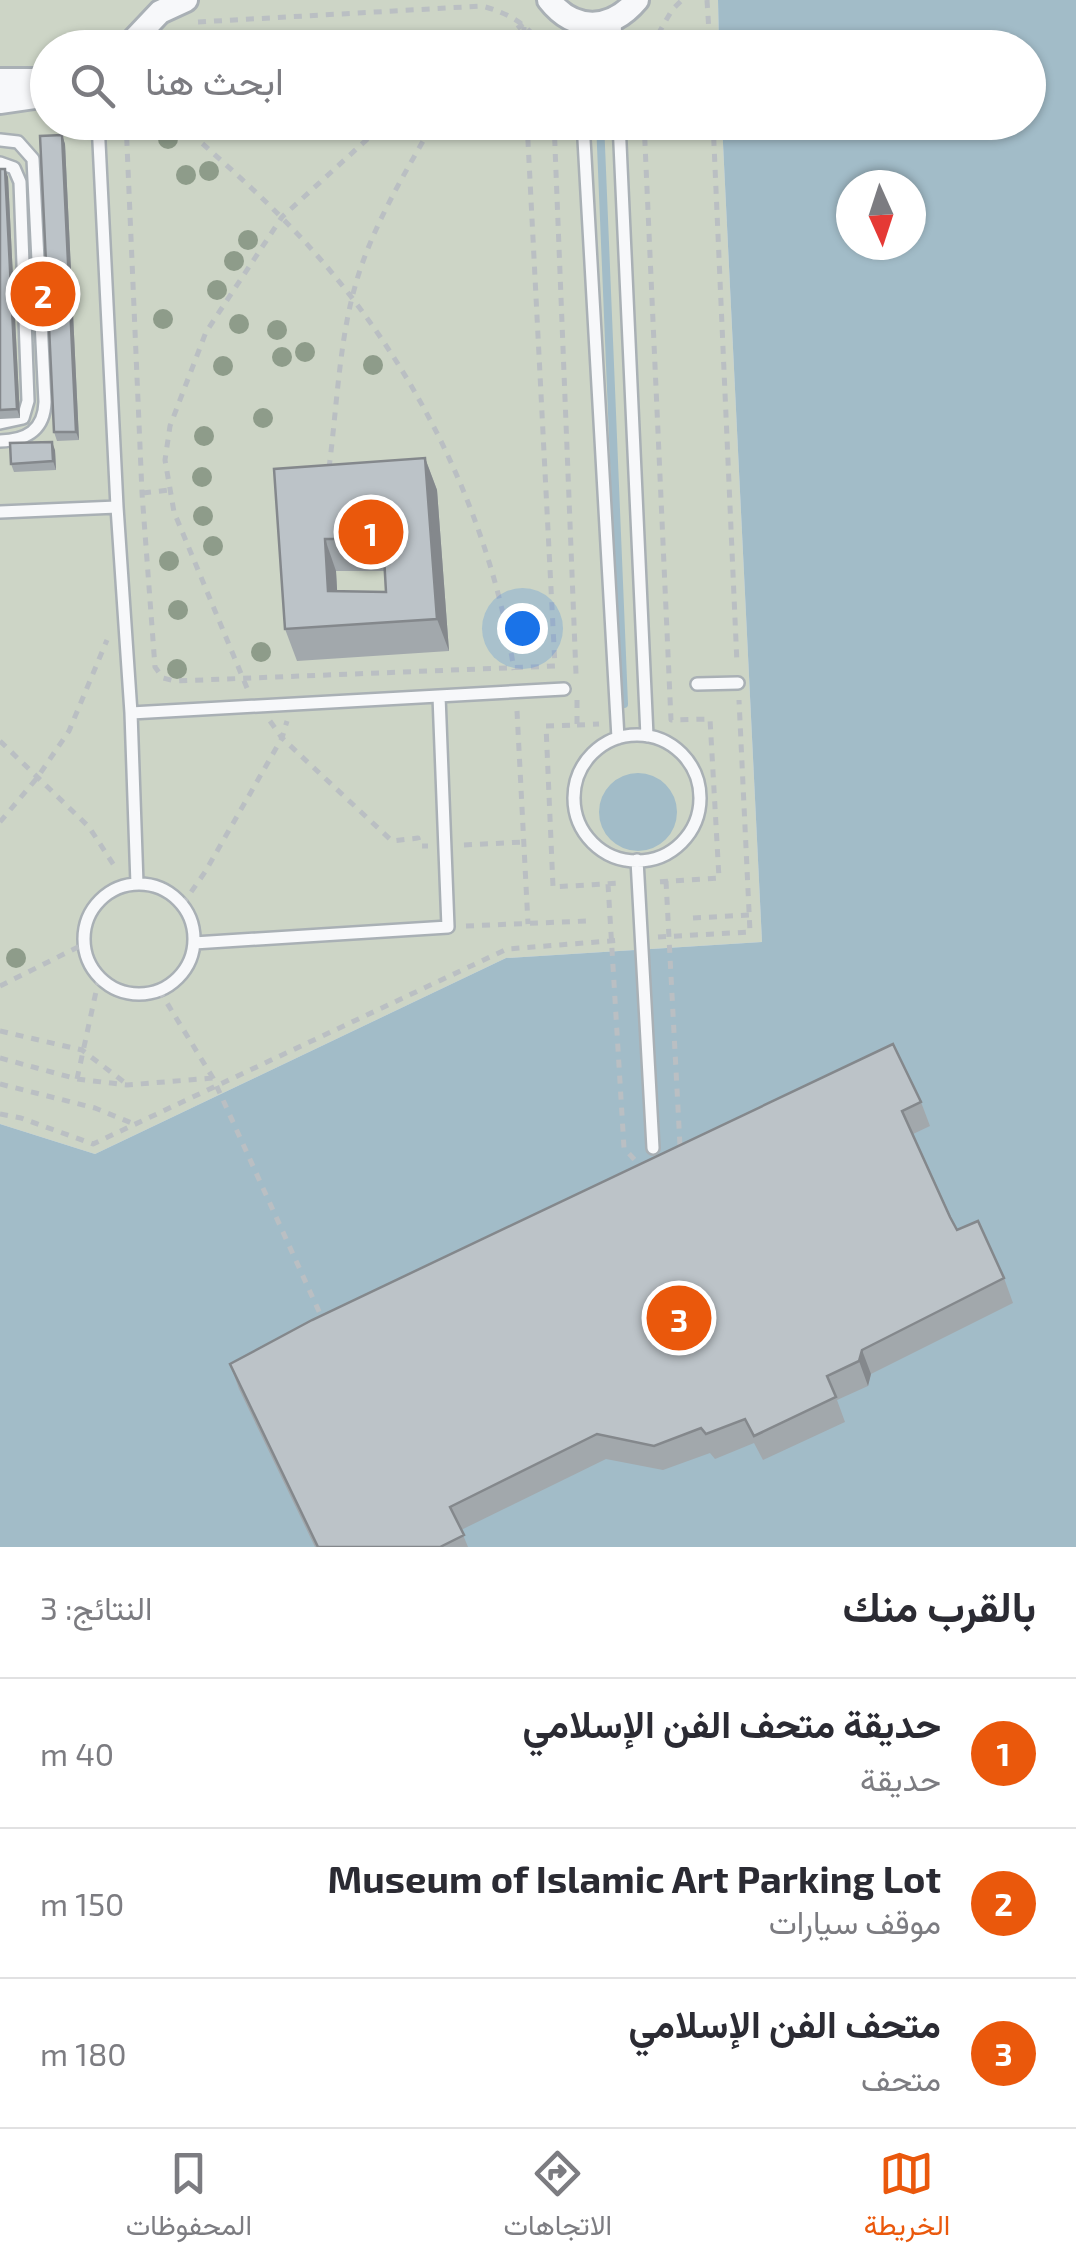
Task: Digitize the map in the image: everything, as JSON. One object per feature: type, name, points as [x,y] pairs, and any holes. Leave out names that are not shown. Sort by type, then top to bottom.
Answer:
[{"type":"street","points":[[549,0],[566,18],[591,25],[615,20],[637,0]]},
{"type":"street","points":[[143,30],[160,12],[189,11]]},
{"type":"street","points":[[0,80],[30,80]]},
{"type":"street","points":[[0,102],[30,97]]},
{"type":"lane","points":[[615,20],[615,30]]},
{"type":"lane","points":[[578,23],[579,30]]},
{"type":"lane","points":[[0,140],[18,142],[33,160],[45,402],[42,423],[35,431],[16,441],[0,441]]},
{"type":"lane","points":[[99,140],[117,507],[132,713],[137,884]]},
{"type":"lane","points":[[584,140],[618,738]]},
{"type":"lane","points":[[621,140],[647,736]]},
{"type":"lane","points":[[0,163],[14,168],[20,182],[28,401],[22,418],[0,423]]},
{"type":"lane","points":[[0,512],[117,507]]},
{"type":"lane","points":[[697,684],[738,683]]},
{"type":"lane","points":[[132,713],[564,689]]},
{"type":"lane","points":[[194,943],[448,927],[439,696]]},
{"type":"lane","points":[[647,736],[669,744],[687,760],[699,787],[700,806],[684,840],[669,852],[637,860],[619,858],[590,840],[578,822],[574,802],[576,781],[585,762],[600,747],[618,738],[647,736]]},
{"type":"lane","points":[[637,860],[653,1148]]},
{"type":"lane","points":[[137,884],[162,889],[182,904],[194,929],[194,943],[187,967],[170,985],[133,994],[100,978],[84,944],[89,916],[107,895],[137,884]]},
{"type":"path","points":[[662,30],[682,0]]},
{"type":"path","points":[[706,0],[708,30]]},
{"type":"path","points":[[189,11],[482,6],[502,11],[529,30]]},
{"type":"path","points":[[516,30],[524,24]]},
{"type":"path","points":[[524,24],[524,30]]},
{"type":"path","points":[[127,140],[142,493],[155,667],[163,678],[174,681],[555,666],[527,140]]},
{"type":"path","points":[[199,140],[282,217],[352,299],[399,367],[440,439],[467,499],[494,573],[514,668],[528,924]]},
{"type":"path","points":[[366,140],[282,217],[240,275],[206,332],[170,426],[165,460],[169,490],[194,565],[241,678],[282,738],[392,841],[418,838],[420,846],[524,842]]},
{"type":"path","points":[[328,481],[352,299],[373,238],[423,140]]},
{"type":"path","points":[[555,140],[578,725],[546,726],[553,886],[719,878],[710,719],[671,720],[645,140]]},
{"type":"path","points":[[715,140],[738,667]]},
{"type":"path","points":[[142,493],[169,490]]},
{"type":"path","points":[[0,822],[69,731],[108,636]]},
{"type":"path","points":[[182,904],[206,872],[282,738],[300,675]]},
{"type":"path","points":[[0,1114],[93,1144],[507,949],[750,932],[738,683]]},
{"type":"path","points":[[0,741],[100,840],[117,869],[119,888]]},
{"type":"path","points":[[666,881],[680,1146],[672,1158]]},
{"type":"path","points":[[608,884],[624,1148],[645,1171]]},
{"type":"path","points":[[694,918],[749,915]]},
{"type":"path","points":[[448,927],[588,922]]},
{"type":"path","points":[[0,986],[84,944]]},
{"type":"path","points":[[76,1079],[100,978]]},
{"type":"path","points":[[158,990],[217,1085],[324,1322]]},
{"type":"path","points":[[0,1031],[82,1050],[127,1085]]},
{"type":"path","points":[[0,1058],[76,1079],[127,1085],[217,1085]]},
{"type":"path","points":[[0,1084],[96,1108],[134,1124]]},
{"type":"green space","points":[[0,0],[718,0],[719,30],[30,30],[30,140],[723,140],[762,942],[506,958],[95,1154],[0,1124]]},
{"type":"water","points":[[718,0],[1076,0],[1076,1547],[0,1547],[0,1124],[95,1154],[506,958],[762,942],[723,140],[1046,140],[1046,30],[719,30]]},
{"type":"water","points":[[638,773],[666,784],[677,812],[666,840],[638,851],[610,840],[599,812],[610,784]]},
{"type":"building","points":[[40,140],[62,140],[76,432],[54,432]]},
{"type":"building","points":[[0,169],[5,169],[17,409],[0,410]]},
{"type":"building","points":[[52,442],[53,461],[11,464],[10,443]]},
{"type":"building","points":[[425,458],[437,619],[285,629],[274,469]],"holes":[[[325,539],[383,539],[386,592],[328,591]]]},
{"type":"building","points":[[893,1044],[921,1102],[902,1111],[950,1217],[957,1230],[978,1221],[1004,1278],[862,1350],[859,1361],[827,1376],[836,1397],[754,1436],[745,1419],[706,1434],[701,1428],[654,1446],[597,1434],[450,1507],[464,1535],[440,1547],[318,1547],[230,1364],[312,1320]]},
{"type":"waterway","points":[[601,140],[624,704]]},
{"type":"place","name":"Museum of Islamic Art Parking Lot","points":[[43,294]]},
{"type":"place","name":"حديقة متحف الفن الإسلامي","points":[[371,532]]},
{"type":"place","name":"متحف الفن الإسلامي","points":[[679,1318]]}]
